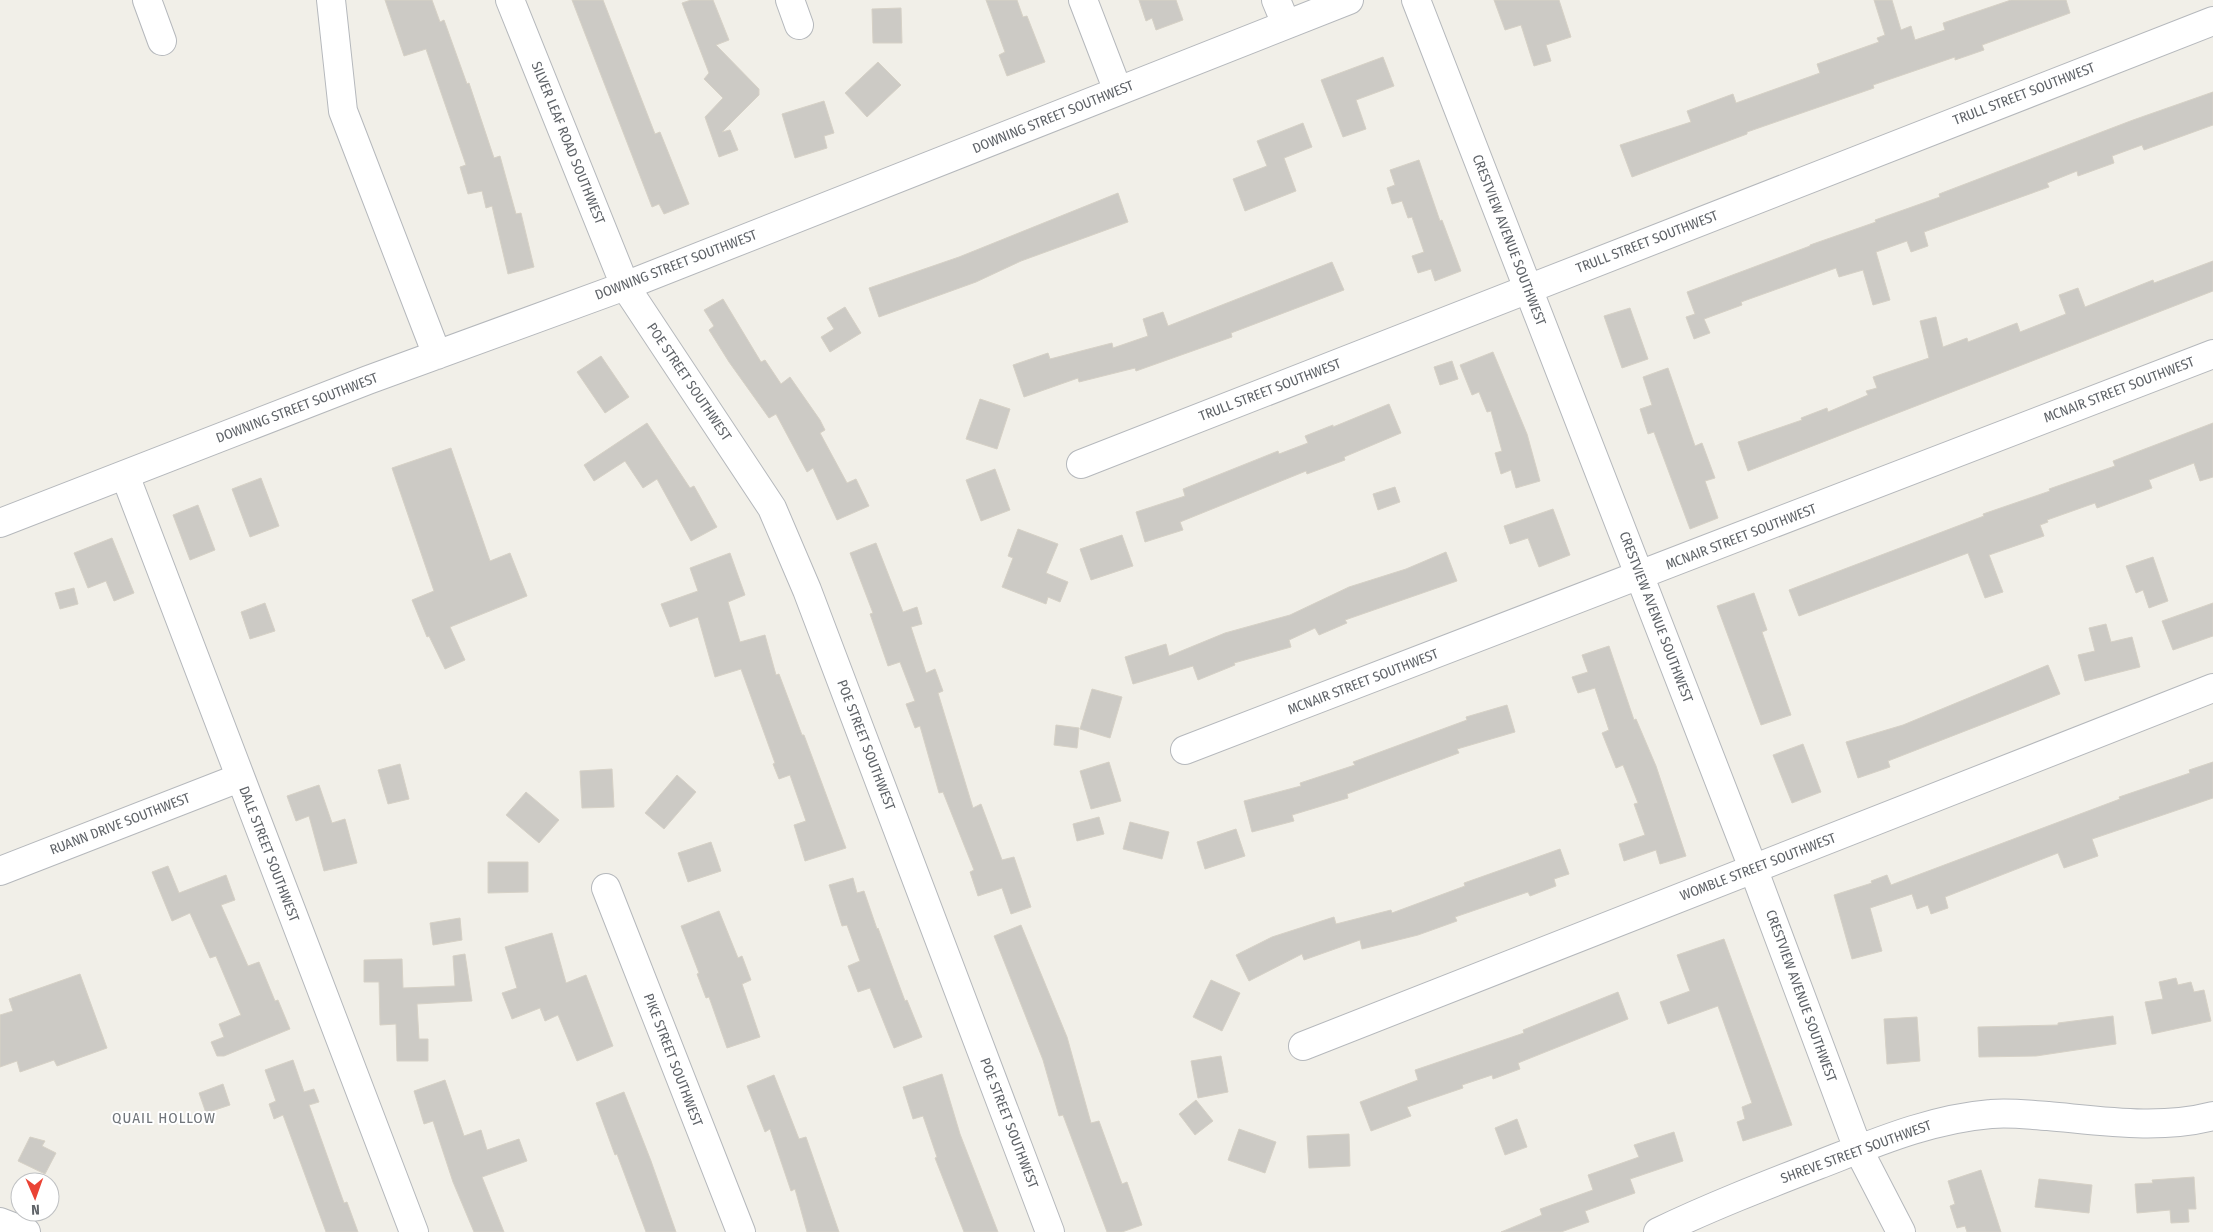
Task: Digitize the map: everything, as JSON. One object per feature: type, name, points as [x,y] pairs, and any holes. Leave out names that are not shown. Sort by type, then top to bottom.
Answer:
[{"type":"street","points":[[147,0],[162,41]]},
{"type":"street","points":[[331,0],[343,111],[437,355]]},
{"type":"street","name":"SILVER LEAF ROAD SOUTHWEST","points":[[510,0],[625,286]]},
{"type":"street","points":[[790,0],[799,25]]},
{"type":"street","points":[[1083,0],[1118,91]]},
{"type":"street","name":"DOWNING STREET SOUTHWEST","points":[[0,523],[437,355],[625,286],[1118,91],[1281,12],[1349,0]]},
{"type":"street","name":"CRESTVIEW AVENUE SOUTHWEST","points":[[1416,0],[1753,868],[1858,1149],[1901,1232]]},
{"type":"street","name":"TRULL STREET SOUTHWEST","points":[[1081,464],[2213,21]]},
{"type":"street","name":"POE STREET SOUTHWEST","points":[[625,286],[772,508],[807,590],[1050,1232]]},
{"type":"street","name":"MCNAIR STREET SOUTHWEST","points":[[1185,750],[2213,354]]},
{"type":"street","name":"DALE STREET SOUTHWEST","points":[[125,475],[239,778],[414,1232]]},
{"type":"street","name":"WOMBLE STREET SOUTHWEST","points":[[1303,1046],[1753,868],[1996,775],[2213,688]]},
{"type":"street","name":"RUANN DRIVE SOUTHWEST","points":[[0,870],[239,778]]},
{"type":"street","name":"PIKE STREET SOUTHWEST","points":[[606,888],[740,1232]]},
{"type":"street","name":"SHREVE STREET SOUTHWEST","points":[[1658,1232],[1744,1194],[1858,1149],[1913,1128],[1950,1119],[1992,1114],[2145,1124],[2191,1122],[2213,1116]]},
{"type":"street","points":[[0,1222],[26,1232]]},
{"type":"building","points":[[385,0],[432,0],[440,22],[444,20],[467,84],[469,83],[494,158],[500,156],[516,214],[521,213],[534,267],[508,274],[492,206],[486,208],[482,191],[468,194],[460,167],[466,165],[426,49],[404,56]]},
{"type":"building","points":[[572,0],[603,0],[655,134],[660,132],[689,204],[664,214],[659,204],[652,207]]},
{"type":"building","points":[[691,0],[713,0],[729,40],[716,45],[759,89],[759,95],[722,132],[730,130],[738,150],[719,157],[705,117],[723,98],[704,79],[709,73],[682,3]]},
{"type":"building","points":[[986,0],[1017,0],[1023,17],[1027,16],[1045,62],[1007,76],[999,55],[1005,52]]},
{"type":"building","points":[[1139,0],[1176,0],[1183,20],[1156,30],[1152,18],[1146,21]]},
{"type":"building","points":[[1494,0],[1559,0],[1571,37],[1546,45],[1551,61],[1534,66],[1521,25],[1505,30]]},
{"type":"building","points":[[1874,0],[1892,0],[1901,30],[1911,26],[1915,40],[1945,30],[1943,23],[2011,0],[2066,0],[2070,13],[1982,45],[1984,50],[1955,60],[1955,57],[1873,85],[1874,88],[1747,132],[1747,134],[1632,177],[1620,145],[1691,122],[1687,111],[1733,94],[1736,103],[1820,73],[1817,64],[1879,42],[1877,38],[1885,35]]},
{"type":"building","points":[[901,8],[902,43],[873,43],[872,9]]},
{"type":"building","points":[[1383,57],[1394,86],[1356,100],[1366,129],[1343,137],[1321,80]]},
{"type":"building","points":[[878,62],[901,85],[867,117],[845,93]]},
{"type":"building","points":[[2213,92],[2213,125],[2144,150],[2142,145],[2112,156],[2114,163],[2078,176],[2077,171],[2047,183],[2049,187],[1924,232],[1928,246],[1911,252],[1907,241],[1876,252],[1890,300],[1873,305],[1863,270],[1839,277],[1836,268],[1741,302],[1742,305],[1704,319],[1710,333],[1694,339],[1686,317],[1695,314],[1687,292],[1876,222],[1875,220],[1940,197],[1939,194],[2133,120]]},
{"type":"building","points":[[824,101],[834,133],[824,136],[827,148],[795,158],[782,114]]},
{"type":"building","points":[[1303,123],[1312,147],[1284,158],[1296,191],[1245,211],[1233,179],[1267,166],[1257,141]]},
{"type":"building","points":[[1419,160],[1440,221],[1442,220],[1461,271],[1435,281],[1431,269],[1418,273],[1412,256],[1424,252],[1412,217],[1408,218],[1402,201],[1392,204],[1387,188],[1395,185],[1390,170]]},
{"type":"building","points":[[1118,193],[1128,222],[1021,261],[976,282],[879,317],[869,288],[959,257]]},
{"type":"building","points":[[2213,261],[2213,291],[1748,471],[1738,442],[1802,420],[1801,418],[1827,408],[1828,412],[1868,395],[1866,391],[1877,388],[1873,377],[1929,358],[1920,321],[1936,317],[1943,347],[1967,338],[1968,342],[2017,323],[2020,332],[2066,314],[2059,295],[2078,288],[2085,307],[2153,280],[2154,283]]},
{"type":"building","points":[[1332,262],[1344,290],[1231,333],[1232,337],[1136,371],[1135,368],[1079,382],[1078,378],[1024,397],[1013,365],[1048,353],[1050,359],[1112,343],[1113,348],[1148,336],[1143,319],[1163,312],[1168,326]]},
{"type":"building","points":[[723,299],[761,362],[765,360],[781,384],[790,377],[820,420],[825,430],[820,433],[847,483],[856,479],[869,506],[837,520],[813,468],[807,472],[776,414],[769,418],[729,362],[709,330],[714,326],[704,310]]},
{"type":"building","points":[[845,307],[861,333],[830,352],[821,337],[834,329],[827,318]]},
{"type":"building","points":[[1630,308],[1648,359],[1622,368],[1604,316]]},
{"type":"building","points":[[1493,352],[1527,434],[1540,481],[1516,488],[1511,470],[1501,474],[1495,453],[1502,451],[1491,411],[1487,412],[1479,392],[1472,395],[1460,365]]},
{"type":"building","points":[[601,356],[629,397],[605,413],[577,372]]},
{"type":"building","points":[[1452,361],[1458,379],[1440,385],[1434,367]]},
{"type":"building","points":[[1668,368],[1695,446],[1702,443],[1715,478],[1705,481],[1718,518],[1690,529],[1654,432],[1648,434],[1640,409],[1652,405],[1643,377]]},
{"type":"building","points":[[980,399],[1010,409],[997,449],[966,439]]},
{"type":"building","points":[[1389,404],[1401,433],[1344,457],[1345,460],[1307,474],[1306,471],[1180,522],[1183,530],[1145,542],[1136,512],[1185,496],[1183,489],[1278,451],[1279,454],[1308,443],[1305,436],[1333,425],[1333,427]]},
{"type":"building","points":[[647,423],[690,488],[694,486],[717,527],[691,541],[657,479],[643,488],[625,461],[594,481],[584,465]]},
{"type":"building","points":[[2213,423],[2213,477],[2200,481],[2194,463],[2149,480],[2152,488],[2097,508],[2095,503],[2047,520],[2048,522],[2040,525],[2044,536],[1989,555],[2003,592],[1985,598],[1968,553],[1799,616],[1789,590],[1984,516],[1983,514],[2115,466],[2113,461]]},
{"type":"building","points":[[451,448],[490,561],[510,553],[527,596],[450,627],[465,660],[445,669],[429,636],[427,637],[412,600],[434,591],[392,468]]},
{"type":"building","points":[[995,469],[1010,510],[981,521],[966,480]]},
{"type":"building","points":[[261,478],[279,526],[250,537],[232,489]]},
{"type":"building","points":[[1395,487],[1400,502],[1378,510],[1373,494]]},
{"type":"building","points":[[198,505],[215,550],[190,560],[173,515]]},
{"type":"building","points":[[1553,509],[1570,555],[1539,567],[1528,538],[1510,544],[1504,526]]},
{"type":"building","points":[[1018,529],[1058,544],[1046,573],[1068,582],[1060,602],[1048,597],[1046,604],[1002,587],[1013,558],[1008,556]]},
{"type":"building","points":[[1122,535],[1133,566],[1091,580],[1080,549]]},
{"type":"building","points":[[112,538],[134,593],[114,601],[106,581],[88,588],[74,553]]},
{"type":"building","points":[[876,543],[903,612],[917,607],[922,624],[911,627],[926,673],[935,669],[943,691],[938,693],[973,808],[981,804],[1002,860],[1014,857],[1031,907],[1011,914],[1002,888],[978,896],[970,872],[974,870],[943,792],[939,793],[920,726],[915,728],[906,704],[915,701],[900,662],[888,666],[870,614],[873,613],[850,553]]},
{"type":"building","points":[[1446,552],[1457,581],[1345,620],[1347,623],[1319,635],[1315,628],[1289,640],[1291,647],[1234,663],[1235,665],[1198,680],[1193,666],[1133,684],[1125,657],[1166,644],[1169,656],[1225,633],[1290,615],[1349,587],[1406,569]]},
{"type":"building","points":[[730,553],[745,595],[728,602],[740,642],[765,635],[776,675],[779,674],[802,735],[804,735],[846,848],[805,861],[794,825],[806,821],[790,775],[779,779],[741,669],[715,677],[698,617],[670,627],[661,604],[698,591],[690,568]]},
{"type":"building","points":[[2153,557],[2168,601],[2149,608],[2143,590],[2136,593],[2126,566]]},
{"type":"building","points":[[74,588],[78,604],[60,609],[55,593]]},
{"type":"building","points":[[1754,593],[1767,630],[1762,632],[1791,715],[1761,725],[1717,606]]},
{"type":"building","points":[[265,603],[275,631],[250,639],[241,612]]},
{"type":"building","points":[[2213,603],[2213,636],[2173,650],[2162,621]]},
{"type":"building","points":[[2106,624],[2111,642],[2132,637],[2140,667],[2085,681],[2078,655],[2095,651],[2089,628]]},
{"type":"building","points":[[1609,646],[1634,720],[1636,719],[1656,766],[1686,856],[1660,864],[1656,850],[1624,861],[1619,844],[1645,835],[1634,804],[1638,803],[1623,765],[1616,768],[1602,733],[1609,730],[1595,688],[1578,693],[1572,677],[1588,672],[1582,655]]},
{"type":"building","points":[[2048,665],[2060,694],[1888,761],[1890,767],[1858,778],[1846,742],[1903,725]]},
{"type":"building","points":[[1092,689],[1122,697],[1110,738],[1080,729]]},
{"type":"building","points":[[1507,705],[1515,732],[1457,749],[1459,753],[1347,794],[1348,798],[1292,815],[1294,821],[1252,832],[1244,801],[1301,786],[1300,783],[1355,765],[1353,762],[1467,720],[1466,717]]},
{"type":"building","points":[[1056,725],[1079,728],[1077,748],[1054,745]]},
{"type":"building","points":[[1803,744],[1821,792],[1792,803],[1773,755]]},
{"type":"building","points":[[1109,762],[1121,801],[1091,809],[1080,771]]},
{"type":"building","points":[[2213,762],[2213,798],[2092,839],[2098,856],[2064,868],[2058,853],[1945,897],[1948,908],[1931,914],[1928,905],[1917,909],[1912,894],[1870,908],[1882,951],[1852,959],[1834,895],[1872,883],[1871,881],[1887,875],[1891,885],[2120,799],[2119,797],[2190,773],[2189,770]]},
{"type":"building","points":[[400,764],[409,799],[388,804],[378,770]]},
{"type":"building","points":[[612,769],[614,807],[582,808],[580,771]]},
{"type":"building","points":[[677,775],[696,792],[664,829],[645,813]]},
{"type":"building","points":[[319,785],[332,823],[345,819],[357,863],[324,871],[309,816],[296,821],[287,796]]},
{"type":"building","points":[[526,792],[559,820],[539,843],[506,815]]},
{"type":"building","points":[[1099,817],[1104,834],[1077,841],[1073,824]]},
{"type":"building","points":[[1130,822],[1169,832],[1162,859],[1123,849]]},
{"type":"building","points":[[1236,829],[1245,856],[1205,869],[1197,842]]},
{"type":"building","points":[[711,842],[721,871],[688,882],[678,853]]},
{"type":"building","points":[[1560,849],[1569,874],[1554,879],[1556,886],[1530,896],[1528,892],[1455,917],[1457,921],[1418,935],[1362,949],[1360,940],[1304,960],[1302,954],[1249,981],[1236,955],[1272,937],[1334,917],[1336,924],[1391,910],[1392,913],[1465,886],[1464,883]]},
{"type":"building","points":[[488,862],[528,862],[528,892],[488,893]]},
{"type":"building","points":[[168,866],[179,893],[226,875],[235,900],[221,905],[248,966],[259,962],[275,1001],[278,1000],[290,1029],[224,1056],[217,1056],[211,1042],[224,1037],[219,1024],[241,1015],[216,956],[210,958],[190,913],[172,921],[152,872]]},
{"type":"building","points":[[853,878],[857,893],[864,891],[905,1001],[907,1000],[922,1037],[894,1048],[870,988],[858,992],[848,966],[860,961],[847,925],[842,926],[829,885]]},
{"type":"building","points":[[719,911],[738,958],[742,956],[751,980],[742,984],[760,1037],[727,1048],[709,997],[706,998],[697,974],[699,973],[681,926]]},
{"type":"building","points":[[460,918],[462,940],[433,945],[430,923]]},
{"type":"building","points":[[1021,925],[1067,1037],[1091,1123],[1099,1121],[1122,1184],[1127,1182],[1142,1225],[1122,1232],[1107,1232],[1063,1115],[1059,1116],[1043,1060],[994,936]]},
{"type":"building","points":[[552,933],[566,983],[586,975],[613,1046],[577,1061],[558,1015],[545,1021],[540,1008],[512,1019],[502,993],[517,988],[505,947]]},
{"type":"building","points":[[1724,939],[1792,1125],[1743,1141],[1737,1122],[1745,1119],[1742,1107],[1752,1103],[1718,1006],[1668,1024],[1660,1002],[1690,991],[1677,955]]},
{"type":"building","points":[[465,954],[472,1001],[417,1004],[419,1039],[428,1039],[428,1061],[397,1061],[396,1024],[380,1025],[379,982],[364,982],[364,960],[402,959],[403,988],[455,986],[453,956]]},
{"type":"building","points":[[80,974],[107,1048],[57,1066],[54,1060],[20,1072],[17,1061],[0,1067],[0,1015],[13,1011],[9,999]]},
{"type":"building","points":[[2176,978],[2178,985],[2191,982],[2194,992],[2204,990],[2211,1021],[2152,1034],[2145,1002],[2163,999],[2159,982]]},
{"type":"building","points":[[1211,980],[1240,993],[1222,1031],[1193,1017]]},
{"type":"building","points":[[1618,992],[1628,1019],[1518,1063],[1520,1069],[1493,1079],[1492,1075],[1462,1085],[1463,1088],[1407,1107],[1411,1116],[1371,1131],[1360,1102],[1418,1080],[1415,1070],[1524,1033],[1523,1030]]},
{"type":"building","points":[[2113,1016],[2116,1044],[2036,1056],[1979,1057],[1978,1027],[2058,1025],[2058,1023]]},
{"type":"building","points":[[1917,1017],[1920,1061],[1887,1064],[1884,1019]]},
{"type":"building","points":[[1221,1056],[1228,1092],[1198,1098],[1191,1061]]},
{"type":"building","points":[[293,1060],[304,1092],[314,1089],[319,1102],[309,1105],[344,1203],[347,1202],[358,1232],[326,1232],[283,1115],[274,1119],[269,1104],[276,1101],[265,1070]]},
{"type":"building","points":[[942,1074],[960,1134],[998,1232],[964,1232],[935,1158],[937,1157],[923,1116],[913,1119],[903,1087]]},
{"type":"building","points":[[774,1075],[799,1139],[806,1137],[839,1232],[807,1232],[795,1189],[791,1191],[770,1129],[765,1132],[747,1086]]},
{"type":"building","points":[[445,1080],[464,1136],[481,1130],[487,1150],[519,1139],[527,1161],[482,1177],[504,1232],[474,1232],[453,1182],[433,1121],[424,1124],[414,1091]]},
{"type":"building","points":[[223,1084],[230,1105],[206,1113],[199,1093]]},
{"type":"building","points":[[624,1092],[676,1232],[646,1232],[617,1154],[615,1155],[596,1103]]},
{"type":"building","points":[[1196,1100],[1213,1121],[1195,1135],[1179,1114]]},
{"type":"building","points":[[1517,1119],[1527,1147],[1505,1155],[1495,1128]]},
{"type":"building","points":[[1239,1129],[1276,1142],[1265,1173],[1228,1160]]},
{"type":"building","points":[[1674,1132],[1683,1161],[1630,1179],[1635,1193],[1585,1211],[1589,1222],[1561,1232],[1501,1232],[1542,1215],[1540,1209],[1593,1190],[1588,1175],[1639,1157],[1634,1145]]},
{"type":"building","points":[[1349,1134],[1350,1166],[1309,1168],[1307,1136]]},
{"type":"building","points":[[30,1137],[45,1141],[42,1146],[56,1153],[46,1172],[41,1172],[18,1161]]},
{"type":"building","points":[[1981,1170],[2001,1232],[1967,1232],[1965,1226],[1957,1228],[1950,1206],[1955,1204],[1948,1181]]},
{"type":"building","points":[[2194,1177],[2196,1209],[2188,1209],[2189,1222],[2171,1223],[2170,1210],[2137,1213],[2135,1184],[2153,1183],[2152,1180]]},
{"type":"building","points":[[2039,1179],[2092,1185],[2089,1213],[2035,1207]]},
{"type":"district","name":"QUAIL HOLLOW","points":[[164,1118]]}]
